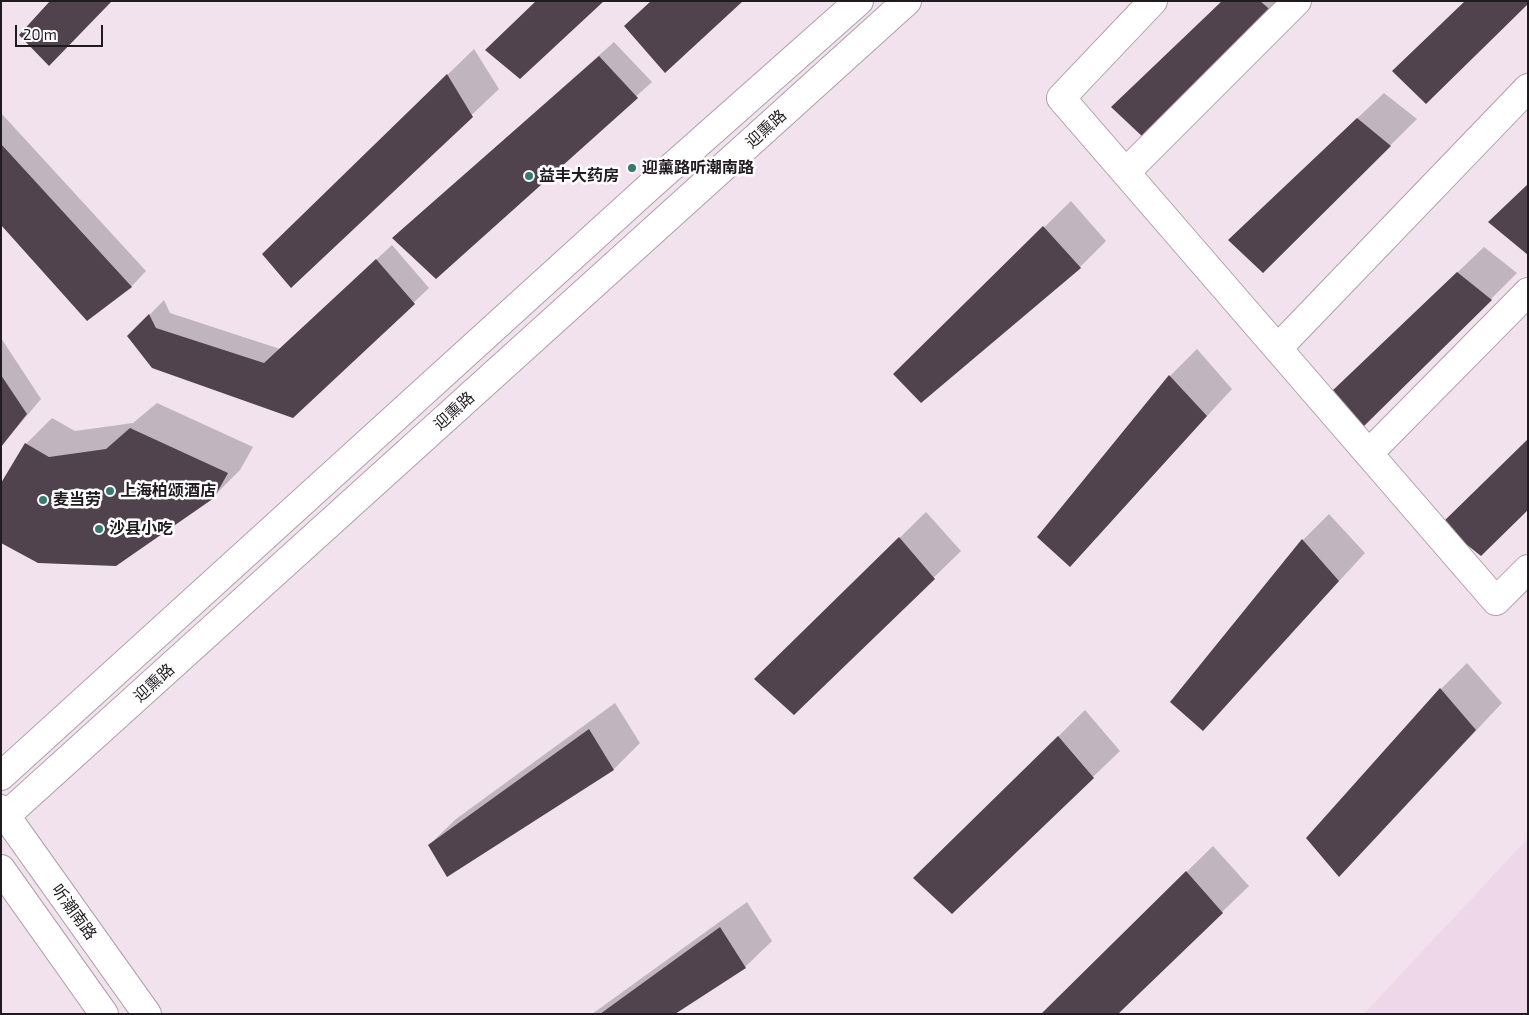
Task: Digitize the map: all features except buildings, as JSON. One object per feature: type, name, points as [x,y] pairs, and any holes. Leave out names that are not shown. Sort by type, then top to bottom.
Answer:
[{"type":"street","name":"迎熏路","points":[[1,776],[649,187],[859,1]]},
{"type":"street","name":"迎熏路","points":[[3,815],[907,1]]},
{"type":"street","points":[[1153,1],[1061,98],[1496,601],[1528,569]]},
{"type":"street","points":[[1126,172],[1296,1]]},
{"type":"street","points":[[1278,348],[1528,88]]},
{"type":"street","points":[[1369,453],[1528,292]]},
{"type":"street","name":"听潮南路","points":[[3,815],[147,1014]]},
{"type":"street","points":[[1,869],[104,1014]]},
{"type":"shaded area","points":[[1528,838],[1528,1014],[1364,1014]]},
{"type":"place","name":"迎薰路听潮南路","points":[[632,168]]},
{"type":"place","name":"益丰大药房","points":[[529,176]]},
{"type":"place","name":"上海柏颂酒店","points":[[110,491]]},
{"type":"place","name":"麦当劳","points":[[43,500]]},
{"type":"place","name":"沙县小吃","points":[[99,529]]}]
